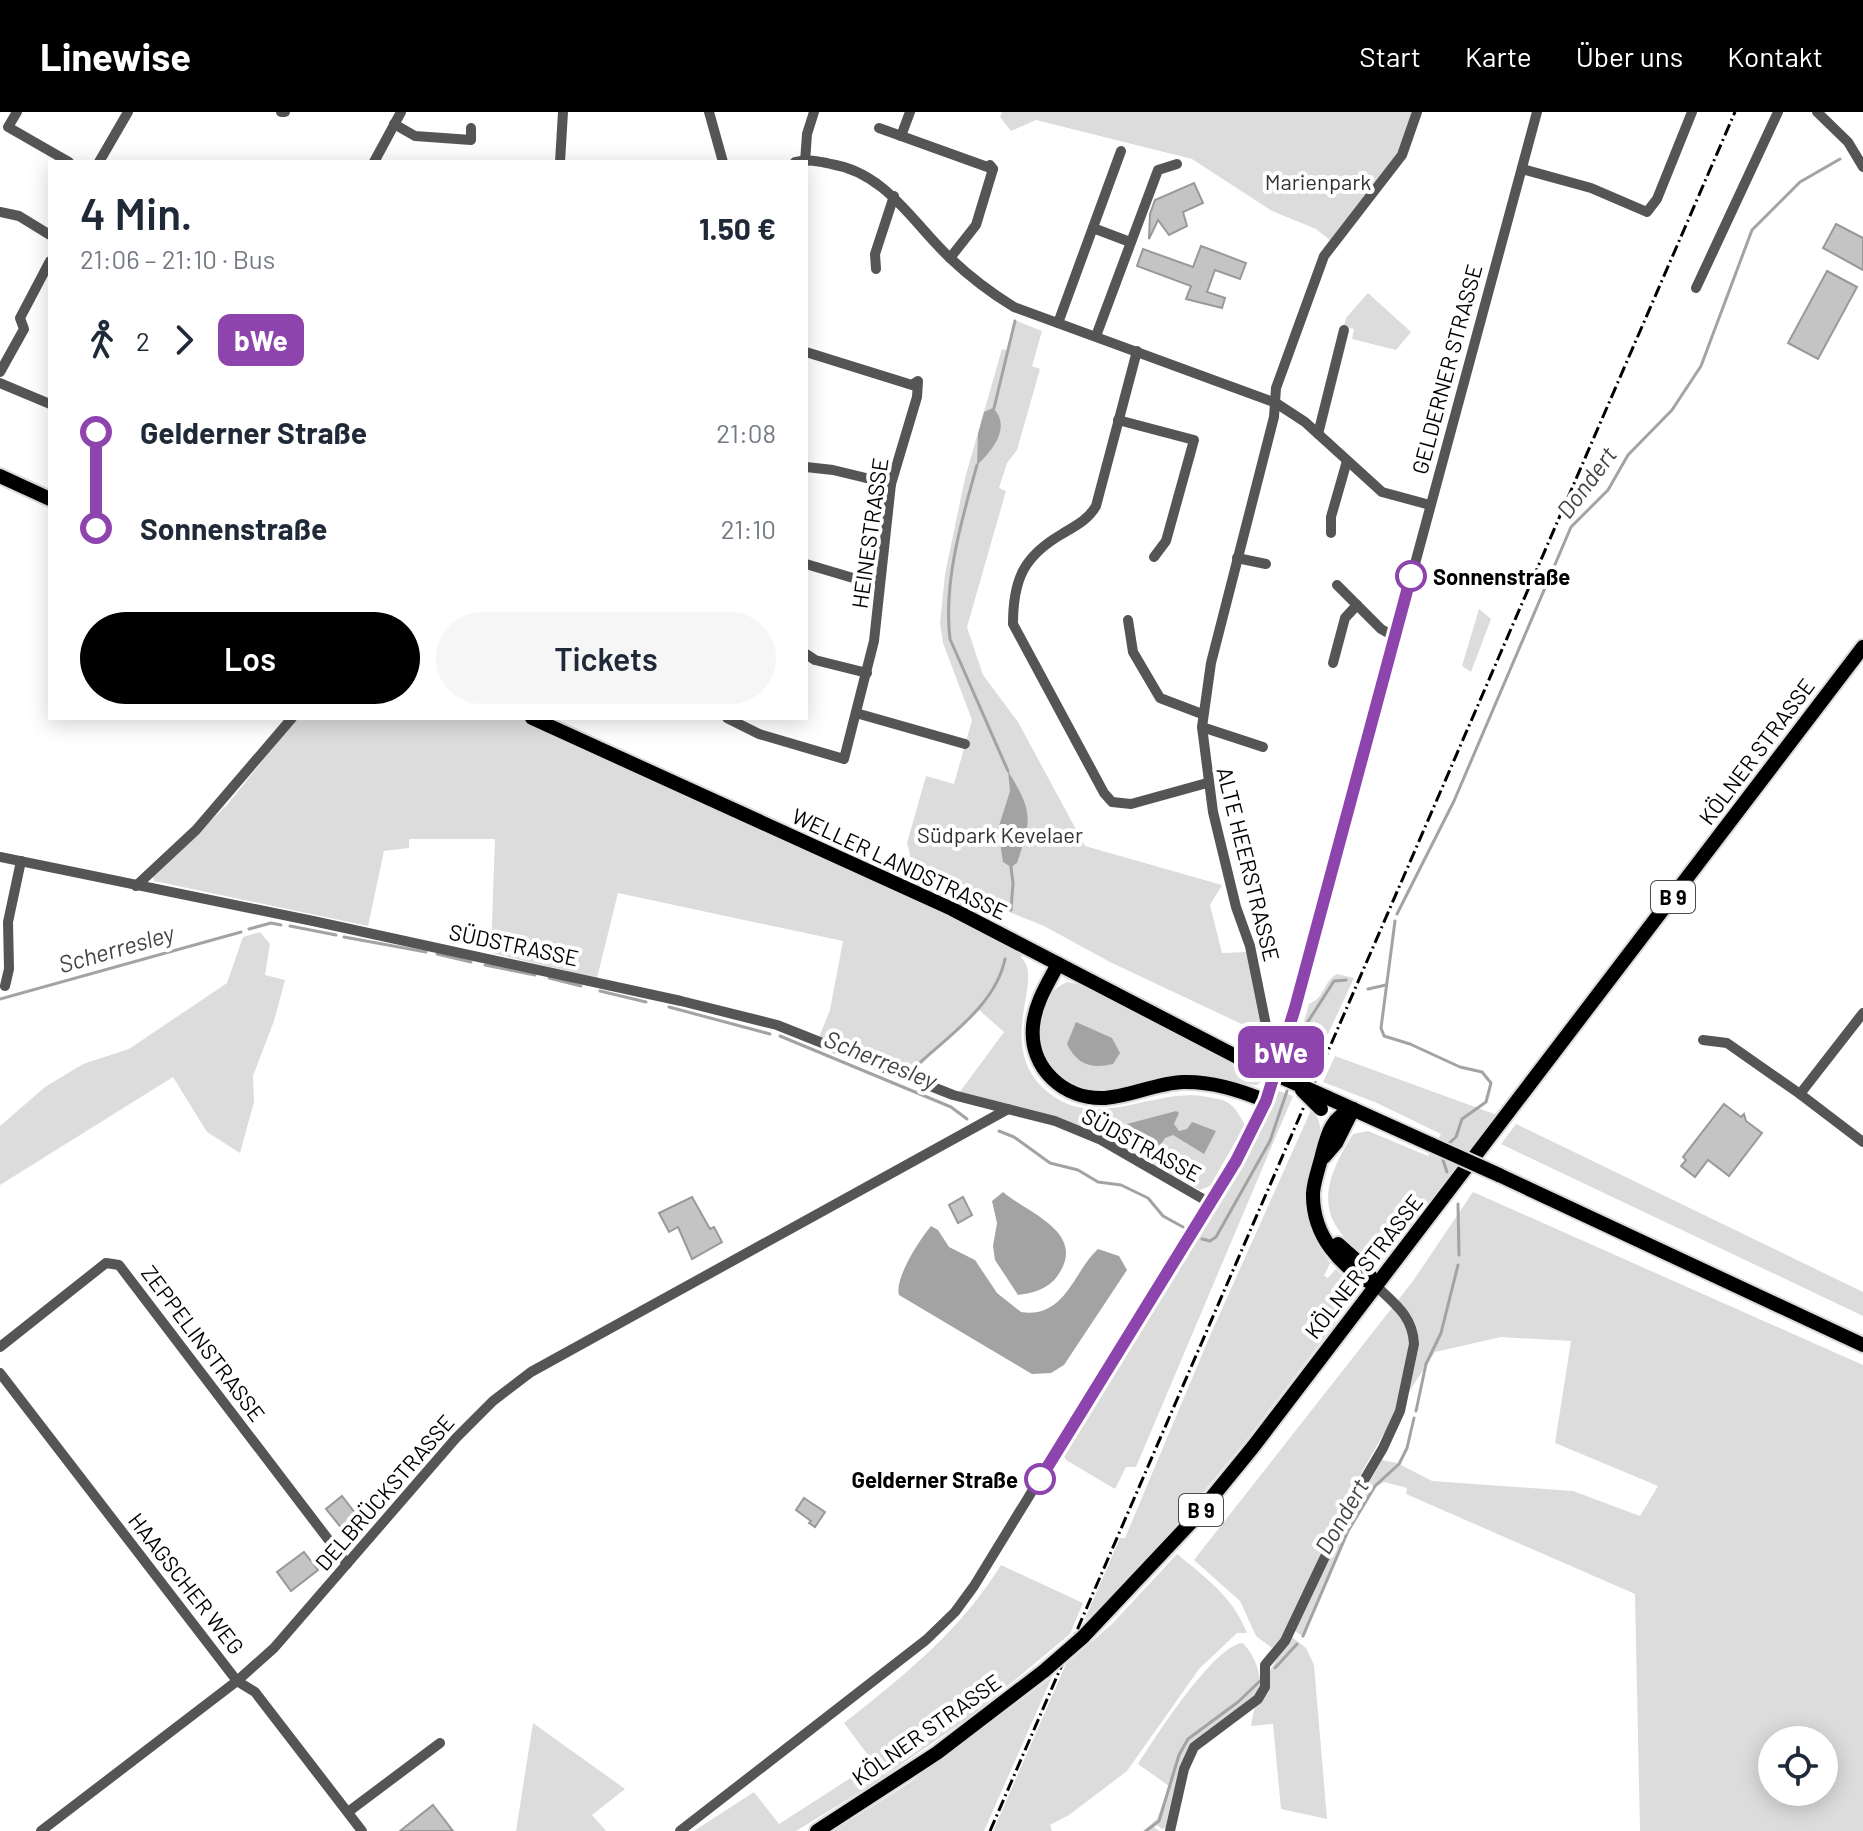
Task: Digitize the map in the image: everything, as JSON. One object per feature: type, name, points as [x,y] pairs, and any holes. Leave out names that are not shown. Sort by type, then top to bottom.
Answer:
[{"type":"main road","points":[[0,476],[48,498]]},
{"type":"main road","name":"KÖLNER STRASSE","points":[[817,1831],[937,1753],[1044,1671],[1083,1637],[1214,1495],[1863,647]]},
{"type":"main road","name":"WELLER LANDSTRASSE","points":[[536,720],[952,909],[1243,1060],[1293,1082],[1324,1103]]},
{"type":"main road","points":[[1058,964],[1038,1004],[1033,1037],[1039,1062],[1065,1089],[1106,1098],[1172,1083],[1198,1082],[1227,1087],[1266,1101]]},
{"type":"main road","points":[[1329,1131],[1324,1103],[1353,1109],[1863,1345]]},
{"type":"main road","points":[[1321,1160],[1336,1143],[1353,1109]]},
{"type":"main road","points":[[1353,1109],[1339,1116],[1329,1131],[1313,1194],[1320,1232],[1334,1254],[1359,1277],[1375,1285]]},
{"type":"street","points":[[17,112],[8,127],[66,160]]},
{"type":"street","points":[[100,160],[128,112]]},
{"type":"street","points":[[375,160],[401,112]]},
{"type":"street","points":[[560,160],[563,112]]},
{"type":"street","points":[[709,112],[722,160]]},
{"type":"street","points":[[802,160],[814,112]]},
{"type":"street","points":[[901,136],[910,112]]},
{"type":"street","name":"ALTE HEERSTRASSE","points":[[1282,1049],[1269,1040],[1250,946],[1236,907],[1207,783],[1202,714],[1276,403],[1276,388],[1324,256],[1402,155],[1417,112]]},
{"type":"street","name":"GELDERNER STRASSE","points":[[680,1831],[926,1640],[955,1612],[999,1546],[1236,1161],[1266,1101],[1537,112]]},
{"type":"street","points":[[1522,169],[1591,188],[1642,212],[1652,208],[1692,112]]},
{"type":"street","points":[[1696,288],[1778,112]]},
{"type":"street","points":[[1817,112],[1848,142],[1863,167]]},
{"type":"street","points":[[394,124],[415,136],[471,140],[471,128]]},
{"type":"street","points":[[879,128],[991,165],[976,225],[950,258]]},
{"type":"street","points":[[1058,323],[1121,151]]},
{"type":"street","points":[[808,162],[854,167],[894,196],[950,258],[988,291],[1014,307],[1276,403],[1318,434],[1382,492],[1430,505]]},
{"type":"street","points":[[1096,336],[1158,170],[1177,164]]},
{"type":"street","points":[[876,269],[875,254],[894,196]]},
{"type":"street","points":[[0,212],[19,216],[48,234]]},
{"type":"street","points":[[1093,228],[1130,242]]},
{"type":"street","points":[[0,372],[24,329],[20,318],[48,265]]},
{"type":"street","points":[[1318,434],[1344,330]]},
{"type":"street","points":[[1137,351],[1096,506],[1084,520],[1041,546],[1027,560],[1013,609],[1013,624],[1096,780],[1112,802],[1131,804],[1207,783]]},
{"type":"street","name":"HEINESTRASSE","points":[[731,720],[759,734],[844,759],[874,641],[891,484],[917,397],[918,381],[912,385],[808,353]]},
{"type":"street","points":[[0,383],[48,403]]},
{"type":"street","points":[[1118,420],[1194,440],[1166,541],[1154,557]]},
{"type":"street","points":[[1331,533],[1331,517],[1347,461]]},
{"type":"street","points":[[808,467],[891,484]]},
{"type":"street","points":[[1237,558],[1266,564]]},
{"type":"street","points":[[808,565],[853,578],[880,579]]},
{"type":"street","points":[[1337,585],[1381,629],[1395,637]]},
{"type":"street","points":[[1333,663],[1345,618],[1357,605]]},
{"type":"street","points":[[1128,620],[1133,652],[1160,698],[1202,714]]},
{"type":"street","points":[[808,655],[815,660],[867,673]]},
{"type":"street","points":[[856,713],[965,744]]},
{"type":"street","points":[[136,886],[196,830],[290,720]]},
{"type":"street","name":"ALTE HEERSTRASSE","points":[[1202,727],[1263,747]]},
{"type":"street","name":"SÜDSTRASSE","points":[[0,857],[313,921],[764,1022],[940,1090],[1055,1121],[1101,1140],[1210,1203]]},
{"type":"street","points":[[5,986],[9,969],[8,922],[21,861]]},
{"type":"street","points":[[1800,1094],[1863,1013]]},
{"type":"street","points":[[1703,1040],[1727,1043],[1863,1142]]},
{"type":"street","name":"DELBRÜCKSTRASSE","points":[[41,1831],[237,1681],[274,1648],[456,1438],[505,1391],[589,1338],[1008,1109]]},
{"type":"street","name":"ZEPPELINSTRASSE","points":[[0,1347],[106,1263],[119,1265],[347,1564]]},
{"type":"street","points":[[1170,1831],[1184,1769],[1194,1747],[1258,1699],[1265,1687],[1265,1665],[1285,1641],[1349,1506],[1383,1448],[1400,1411],[1414,1332],[1402,1310],[1375,1285]]},
{"type":"street","name":"HAAGSCHER WEG","points":[[0,1373],[237,1681],[255,1692],[362,1831]]},
{"type":"street","points":[[348,1812],[440,1743]]},
{"type":"green space","name":"Marienpark","points":[[1002,112],[1413,112],[1397,154],[1331,241],[1316,229],[1272,211],[1192,159],[1036,120],[1011,131],[1000,117]]},
{"type":"green space","points":[[1368,293],[1411,332],[1396,350],[1352,339],[1354,329],[1344,326],[1346,318]]},
{"type":"green space","name":"Südpark Kevelaer","points":[[1014,320],[1042,331],[1032,366],[1040,369],[1017,450],[1007,463],[999,488],[1006,491],[967,627],[983,675],[1018,722],[1085,846],[1222,885],[1210,905],[1222,953],[1247,952],[1265,1042],[1252,1074],[1263,1080],[1257,1085],[1220,1080],[1096,1092],[1078,1089],[1062,1081],[1052,1071],[1046,1058],[1040,1028],[1047,1000],[1056,989],[1068,982],[1082,985],[1234,1063],[1233,1066],[1240,1070],[1251,1044],[1250,1028],[1110,962],[1044,926],[908,871],[910,854],[907,843],[926,776],[954,784],[972,720],[943,643],[940,623],[945,574],[965,478],[1002,349],[1007,350]]},
{"type":"green space","points":[[1479,609],[1491,619],[1471,672],[1462,666]]},
{"type":"green space","points":[[295,720],[524,720],[902,892],[1023,953],[1021,958],[1027,968],[1028,982],[1022,1038],[1025,1058],[1034,1078],[1053,1096],[1071,1105],[1090,1109],[1188,1095],[1208,1097],[1229,1103],[1245,1125],[1210,1186],[1200,1190],[1101,1136],[959,1093],[1004,1032],[978,1009],[931,1052],[913,1076],[819,1037],[830,1010],[843,941],[618,893],[597,978],[491,953],[495,839],[409,839],[409,848],[384,851],[368,926],[154,881],[153,876],[227,805]]},
{"type":"green space","points":[[260,932],[270,944],[265,975],[285,980],[274,1021],[253,1076],[254,1102],[240,1153],[207,1132],[173,1077],[0,1185],[0,1126],[45,1087],[83,1064],[129,1049],[227,983],[243,937]]},
{"type":"green space","points":[[1337,974],[1354,978],[1309,1075],[1291,1067],[1309,1004],[1318,998]]},
{"type":"green space","points":[[1335,1056],[1497,1115],[1424,1213],[1390,1246],[1373,1257],[1380,1237],[1365,1255],[1348,1241],[1330,1213],[1330,1184],[1343,1151],[1353,1134],[1368,1131],[1428,1156],[1441,1134],[1377,1103],[1323,1082]]},
{"type":"green space","points":[[1276,1090],[1293,1096],[1136,1467],[1126,1467],[1115,1489],[1066,1460],[1062,1453],[1243,1163]]},
{"type":"green space","points":[[1312,1108],[1318,1119],[1320,1141],[1307,1187],[1306,1208],[1313,1233],[1330,1263],[1324,1276],[1328,1278],[1336,1269],[1348,1281],[1337,1321],[1245,1442],[1157,1548],[1105,1604],[1084,1621],[1120,1538],[1125,1538],[1209,1338]]},
{"type":"green space","points":[[1516,1124],[1863,1292],[1863,1316],[1501,1144]]},
{"type":"green space","points":[[1473,1192],[1863,1365],[1863,1831],[1640,1831],[1635,1594],[1406,1494],[1407,1488],[1384,1482],[1377,1486],[1349,1532],[1304,1637],[1295,1631],[1343,1529],[1382,1460],[1397,1463],[1432,1481],[1573,1491],[1640,1516],[1658,1486],[1555,1443],[1571,1341],[1501,1337],[1435,1352],[1350,1495],[1287,1629],[1272,1648],[1256,1636],[1240,1601],[1194,1560],[1413,1281]]},
{"type":"green space","points":[[1177,1554],[1226,1599],[1247,1633],[1237,1633],[1199,1669],[1127,1771],[1069,1815],[1050,1825],[1052,1831],[993,1831],[1066,1664],[1112,1624]]},
{"type":"green space","points":[[1001,1565],[1083,1603],[1070,1634],[974,1714],[875,1783],[796,1831],[694,1831],[754,1792],[779,1824],[874,1763],[844,1723],[930,1651],[968,1611]]},
{"type":"green space","points":[[1292,1637],[1306,1648],[1314,1665],[1327,1819],[1281,1809],[1273,1724],[1251,1726],[1266,1679]]},
{"type":"green space","points":[[1242,1643],[1257,1666],[1260,1692],[1194,1744],[1167,1827],[1162,1829],[1156,1825],[1154,1827],[1159,1831],[1143,1831],[1157,1819],[1169,1786],[1138,1764],[1201,1676],[1230,1648]]},
{"type":"green space","points":[[1052,1677],[984,1831],[833,1831],[909,1783]]},
{"type":"green space","points":[[533,1723],[625,1789],[592,1815],[606,1831],[516,1831]]},
{"type":"shaded area","points":[[993,408],[1001,423],[1000,431],[994,446],[977,465],[978,434],[984,412]]},
{"type":"shaded area","points":[[1008,771],[1022,796],[1028,816],[1017,863],[1011,867],[1003,862],[998,829],[1010,791]]},
{"type":"shaded area","points":[[1076,1022],[1112,1038],[1120,1053],[1113,1064],[1086,1064],[1075,1057],[1067,1044]]},
{"type":"shaded area","points":[[1176,1111],[1179,1113],[1174,1124],[1179,1131],[1187,1129],[1192,1122],[1216,1131],[1204,1154],[1173,1135],[1165,1138],[1158,1149],[1124,1131],[1127,1124]]},
{"type":"shaded area","points":[[1003,1192],[1050,1224],[1065,1245],[1066,1258],[1060,1272],[1047,1286],[1036,1291],[1018,1295],[995,1260],[993,1246],[997,1223],[992,1201]]},
{"type":"shaded area","points":[[931,1226],[938,1230],[949,1247],[975,1260],[997,1293],[1021,1312],[1036,1312],[1059,1301],[1098,1249],[1119,1256],[1127,1270],[1064,1365],[1051,1373],[1032,1374],[899,1295],[904,1270]]},
{"type":"building","points":[[1194,183],[1203,203],[1183,212],[1187,226],[1169,235],[1158,220],[1149,239],[1150,214],[1155,200]]},
{"type":"building","points":[[1836,224],[1863,238],[1863,270],[1823,248]]},
{"type":"building","points":[[1201,246],[1246,263],[1240,279],[1215,270],[1207,292],[1225,298],[1222,308],[1186,299],[1191,286],[1137,266],[1143,249],[1193,267]]},
{"type":"building","points":[[1827,271],[1857,287],[1818,359],[1788,343]]},
{"type":"building","points":[[1724,1104],[1741,1117],[1744,1114],[1746,1121],[1762,1133],[1729,1176],[1708,1160],[1695,1177],[1681,1166],[1686,1160],[1683,1157]]},
{"type":"building","points":[[692,1197],[710,1229],[714,1227],[722,1242],[692,1259],[678,1227],[669,1232],[659,1213]]},
{"type":"building","points":[[963,1197],[972,1215],[958,1223],[949,1205]]},
{"type":"building","points":[[342,1496],[359,1518],[343,1530],[326,1509]]},
{"type":"building","points":[[804,1498],[825,1512],[815,1527],[796,1510]]},
{"type":"building","points":[[304,1552],[318,1570],[291,1591],[277,1572]]},
{"type":"building","points":[[433,1805],[453,1831],[400,1831]]},
{"type":"waterway","name":"Dondert","points":[[1397,914],[1454,801],[1571,527],[1608,490],[1628,455],[1672,410],[1701,366],[1752,230],[1800,182],[1840,159]]},
{"type":"waterway","points":[[994,408],[1015,321]]},
{"type":"waterway","points":[[977,465],[952,573],[950,639],[1008,771]]},
{"type":"waterway","points":[[1011,867],[1011,910]]},
{"type":"waterway","name":"Dondert","points":[[1395,921],[1381,1028],[1384,1036],[1410,1044],[1460,1067],[1482,1072],[1491,1083],[1486,1102],[1462,1119],[1456,1137],[1446,1146]]},
{"type":"waterway","name":"Scherresley","points":[[249,929],[271,923],[281,925]]},
{"type":"waterway","name":"Scherresley","points":[[290,926],[336,935]]},
{"type":"waterway","name":"Scherresley","points":[[0,999],[241,932]]},
{"type":"waterway","name":"Scherresley","points":[[344,937],[426,952]]},
{"type":"waterway","name":"Scherresley","points":[[437,954],[471,962]]},
{"type":"waterway","points":[[909,1073],[979,1008],[999,977],[1005,959]]},
{"type":"waterway","name":"Scherresley","points":[[485,965],[535,975]]},
{"type":"waterway","name":"Scherresley","points":[[549,978],[581,986]]},
{"type":"waterway","name":"Scherresley","points":[[1293,1068],[1302,1031],[1334,981],[1346,980]]},
{"type":"waterway","name":"Scherresley","points":[[1368,989],[1386,985]]},
{"type":"waterway","name":"Scherresley","points":[[600,991],[646,1002]]},
{"type":"waterway","name":"Scherresley","points":[[669,1007],[770,1034]]},
{"type":"waterway","name":"Scherresley","points":[[780,1036],[951,1107],[967,1119]]},
{"type":"waterway","name":"Scherresley","points":[[1202,1239],[1210,1241],[1216,1237],[1270,1141],[1287,1091]]},
{"type":"waterway","name":"Scherresley","points":[[999,1131],[1014,1137],[1050,1163],[1078,1170],[1098,1182],[1121,1185],[1148,1198],[1163,1216],[1183,1227]]},
{"type":"waterway","name":"Dondert","points":[[1442,1157],[1447,1172]]},
{"type":"waterway","name":"Dondert","points":[[1458,1204],[1459,1255]]},
{"type":"waterway","name":"Dondert","points":[[1416,1411],[1426,1364],[1441,1333],[1458,1265]]},
{"type":"waterway","name":"Dondert","points":[[1303,1636],[1348,1531],[1375,1486],[1399,1464],[1407,1448],[1414,1418]]},
{"type":"waterway","name":"Dondert","points":[[1275,1668],[1297,1644]]},
{"type":"waterway","name":"Dondert","points":[[1146,1831],[1159,1821],[1179,1755],[1188,1739],[1238,1702],[1260,1681]]},
{"type":"railway","points":[[990,1831],[1735,112]]},
{"type":"bus line","name":"bWe","points":[[1040,1479],[1236,1161],[1266,1101],[1295,1008],[1411,576]]},
{"type":"place","name":"Sonnenstraße","points":[[1411,576]]},
{"type":"place","name":"Gelderner Straße","points":[[1040,1479]]}]
